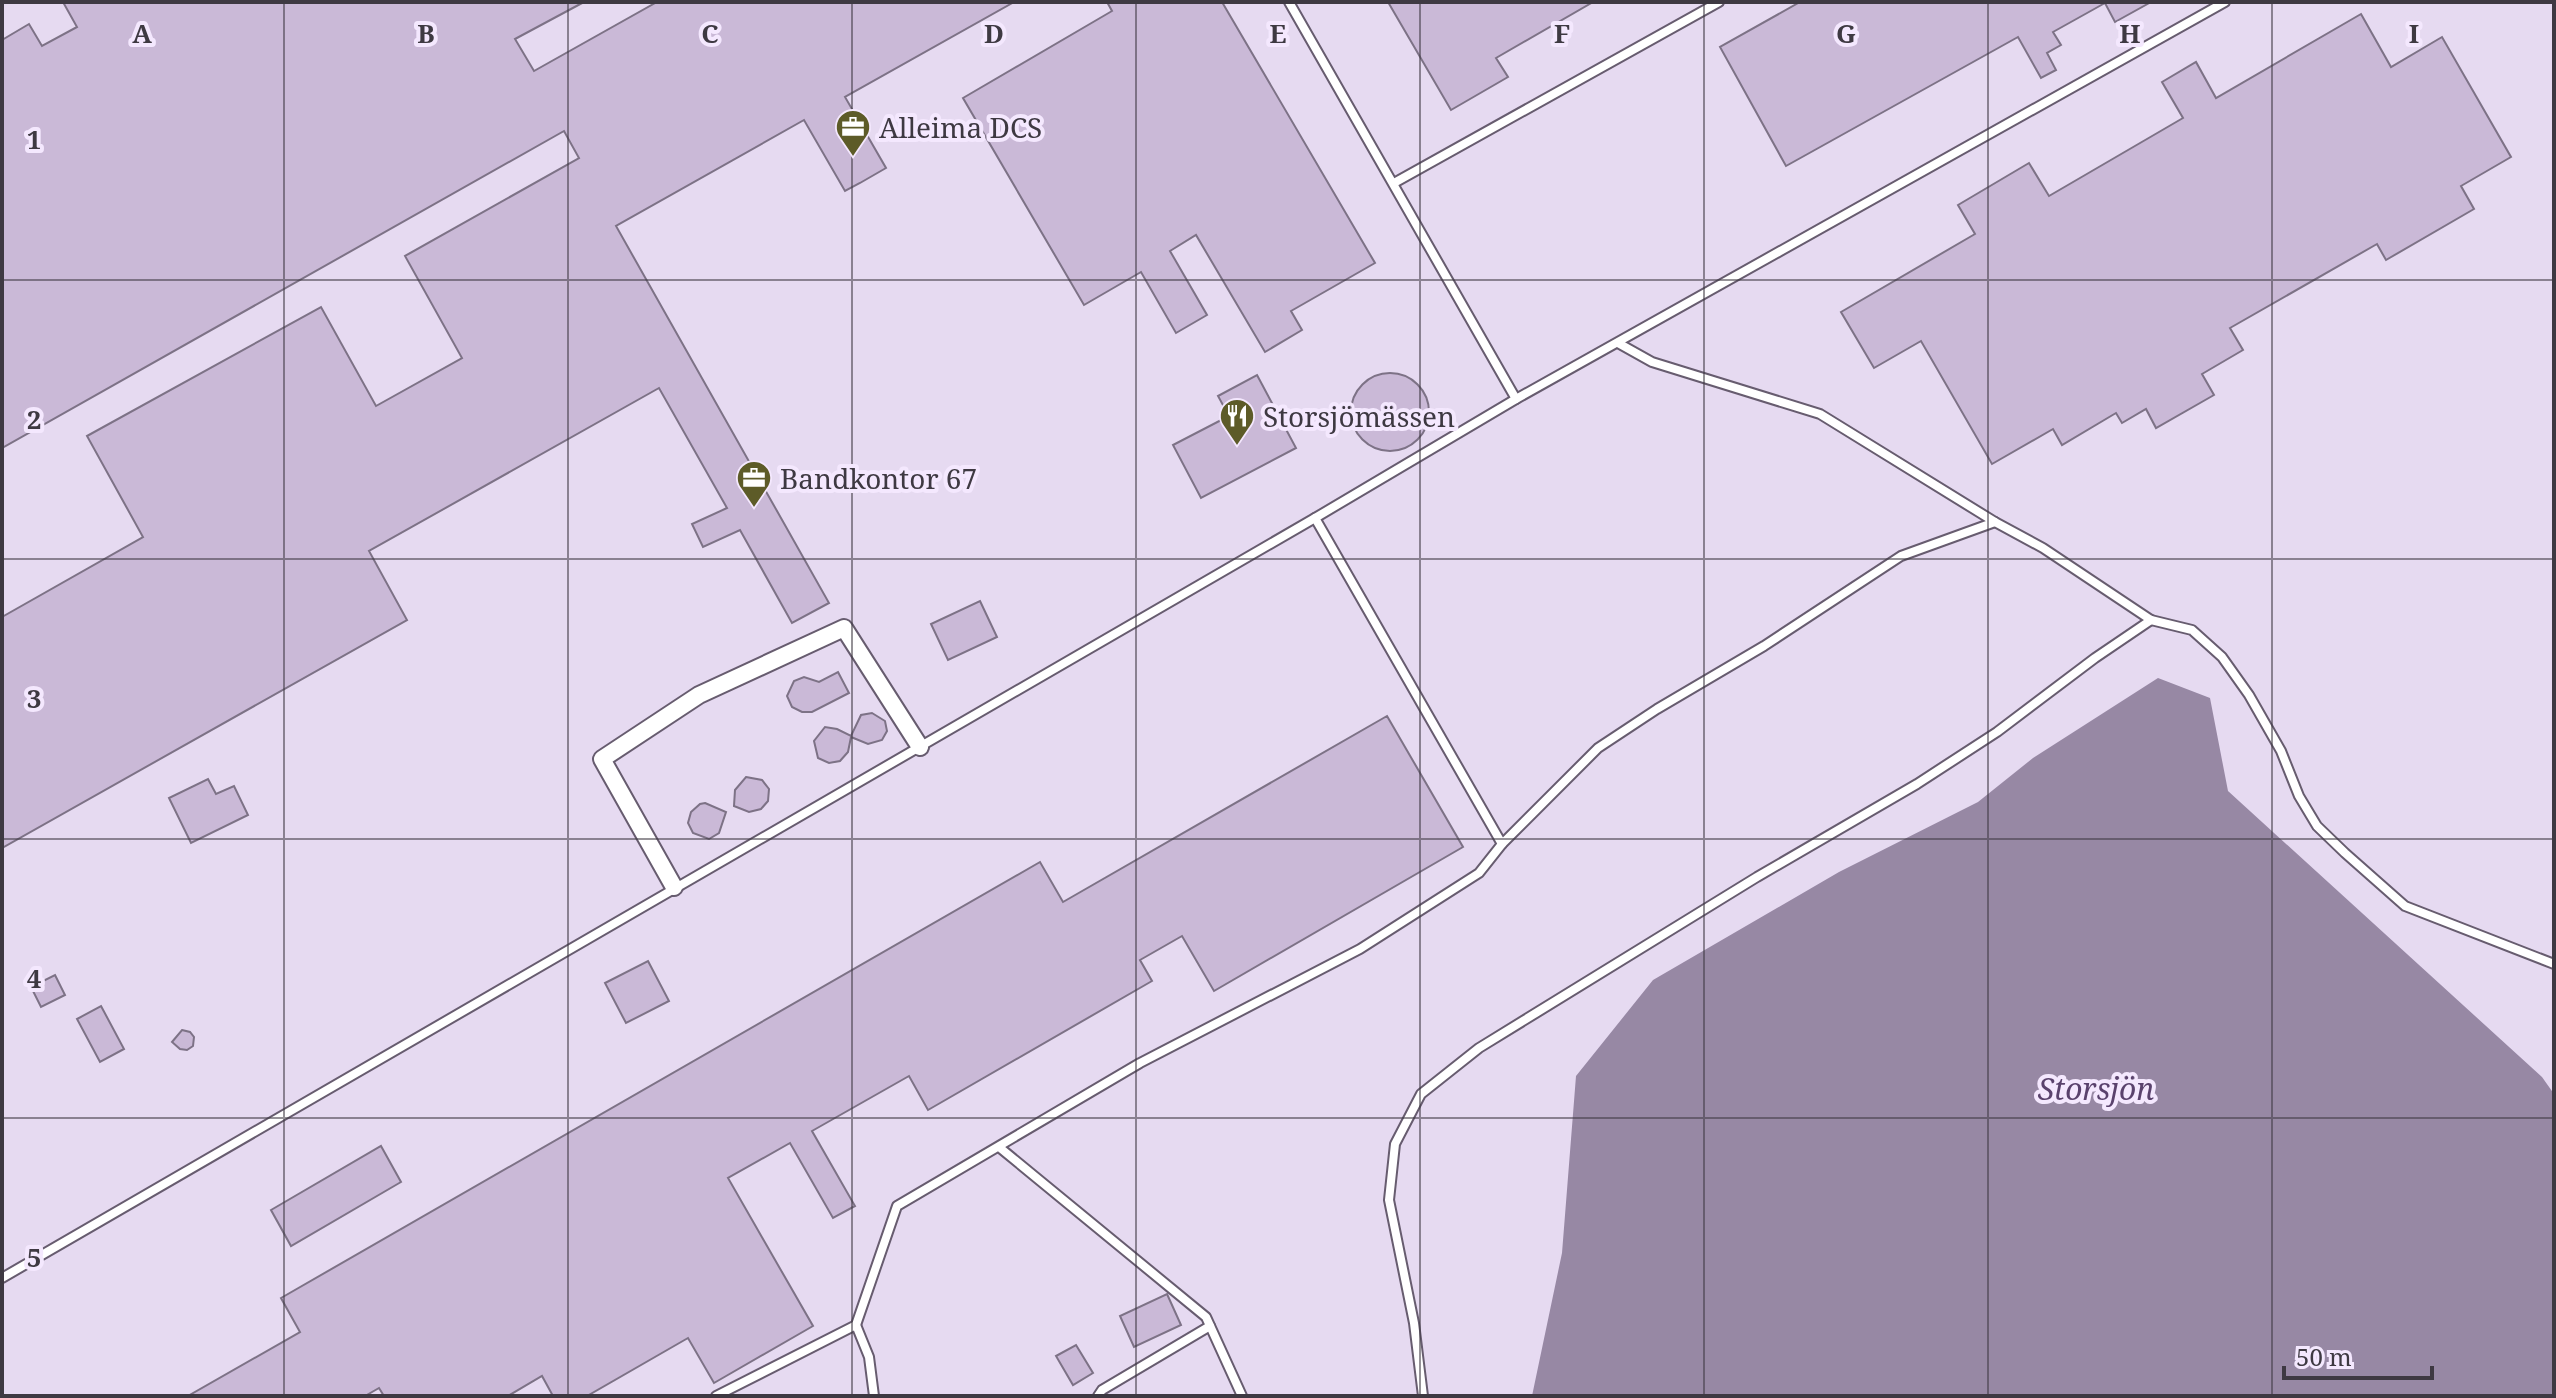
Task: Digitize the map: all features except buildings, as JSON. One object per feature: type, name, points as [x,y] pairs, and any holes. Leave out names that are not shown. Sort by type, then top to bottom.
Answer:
[{"type":"street","points":[[674,887],[602,759],[699,695],[844,628],[920,747]]},
{"type":"lane","points":[[1289,2],[1516,399]]},
{"type":"lane","points":[[1394,183],[1719,2]]},
{"type":"lane","points":[[2,1278],[1516,399],[2225,2]]},
{"type":"lane","points":[[1618,343],[1652,362],[1820,414],[1995,522],[2043,548],[2151,620],[2192,630],[2222,657],[2249,695],[2317,826],[2405,906],[2554,964]]},
{"type":"lane","points":[[1315,518],[1502,844]]},
{"type":"lane","points":[[874,1396],[869,1357],[856,1325],[897,1206],[1140,1063],[1360,949],[1479,873],[1502,844],[1598,748],[1764,646],[1901,556],[1995,522]]},
{"type":"lane","points":[[1423,1396],[1414,1323],[1389,1200],[1395,1144],[1421,1094],[1479,1048],[1984,741],[2151,620]]},
{"type":"lane","points":[[999,1147],[1206,1317],[1242,1396]]},
{"type":"lane","points":[[716,1396],[856,1325]]},
{"type":"lane","points":[[1098,1396],[1102,1390],[1210,1326]]},
{"type":"water","name":"Storsjön","points":[[2158,678],[2210,698],[2228,791],[2542,1077],[2554,1094],[2554,1396],[1532,1396],[1562,1253],[1576,1076],[1653,980],[1839,872],[1978,802],[2033,758]]},
{"type":"place","name":"Alleima DCS","points":[[853,158]]},
{"type":"place","name":"Storsjömässen","points":[[1237,447]]},
{"type":"place","name":"Bandkontor 67","points":[[754,509]]}]
